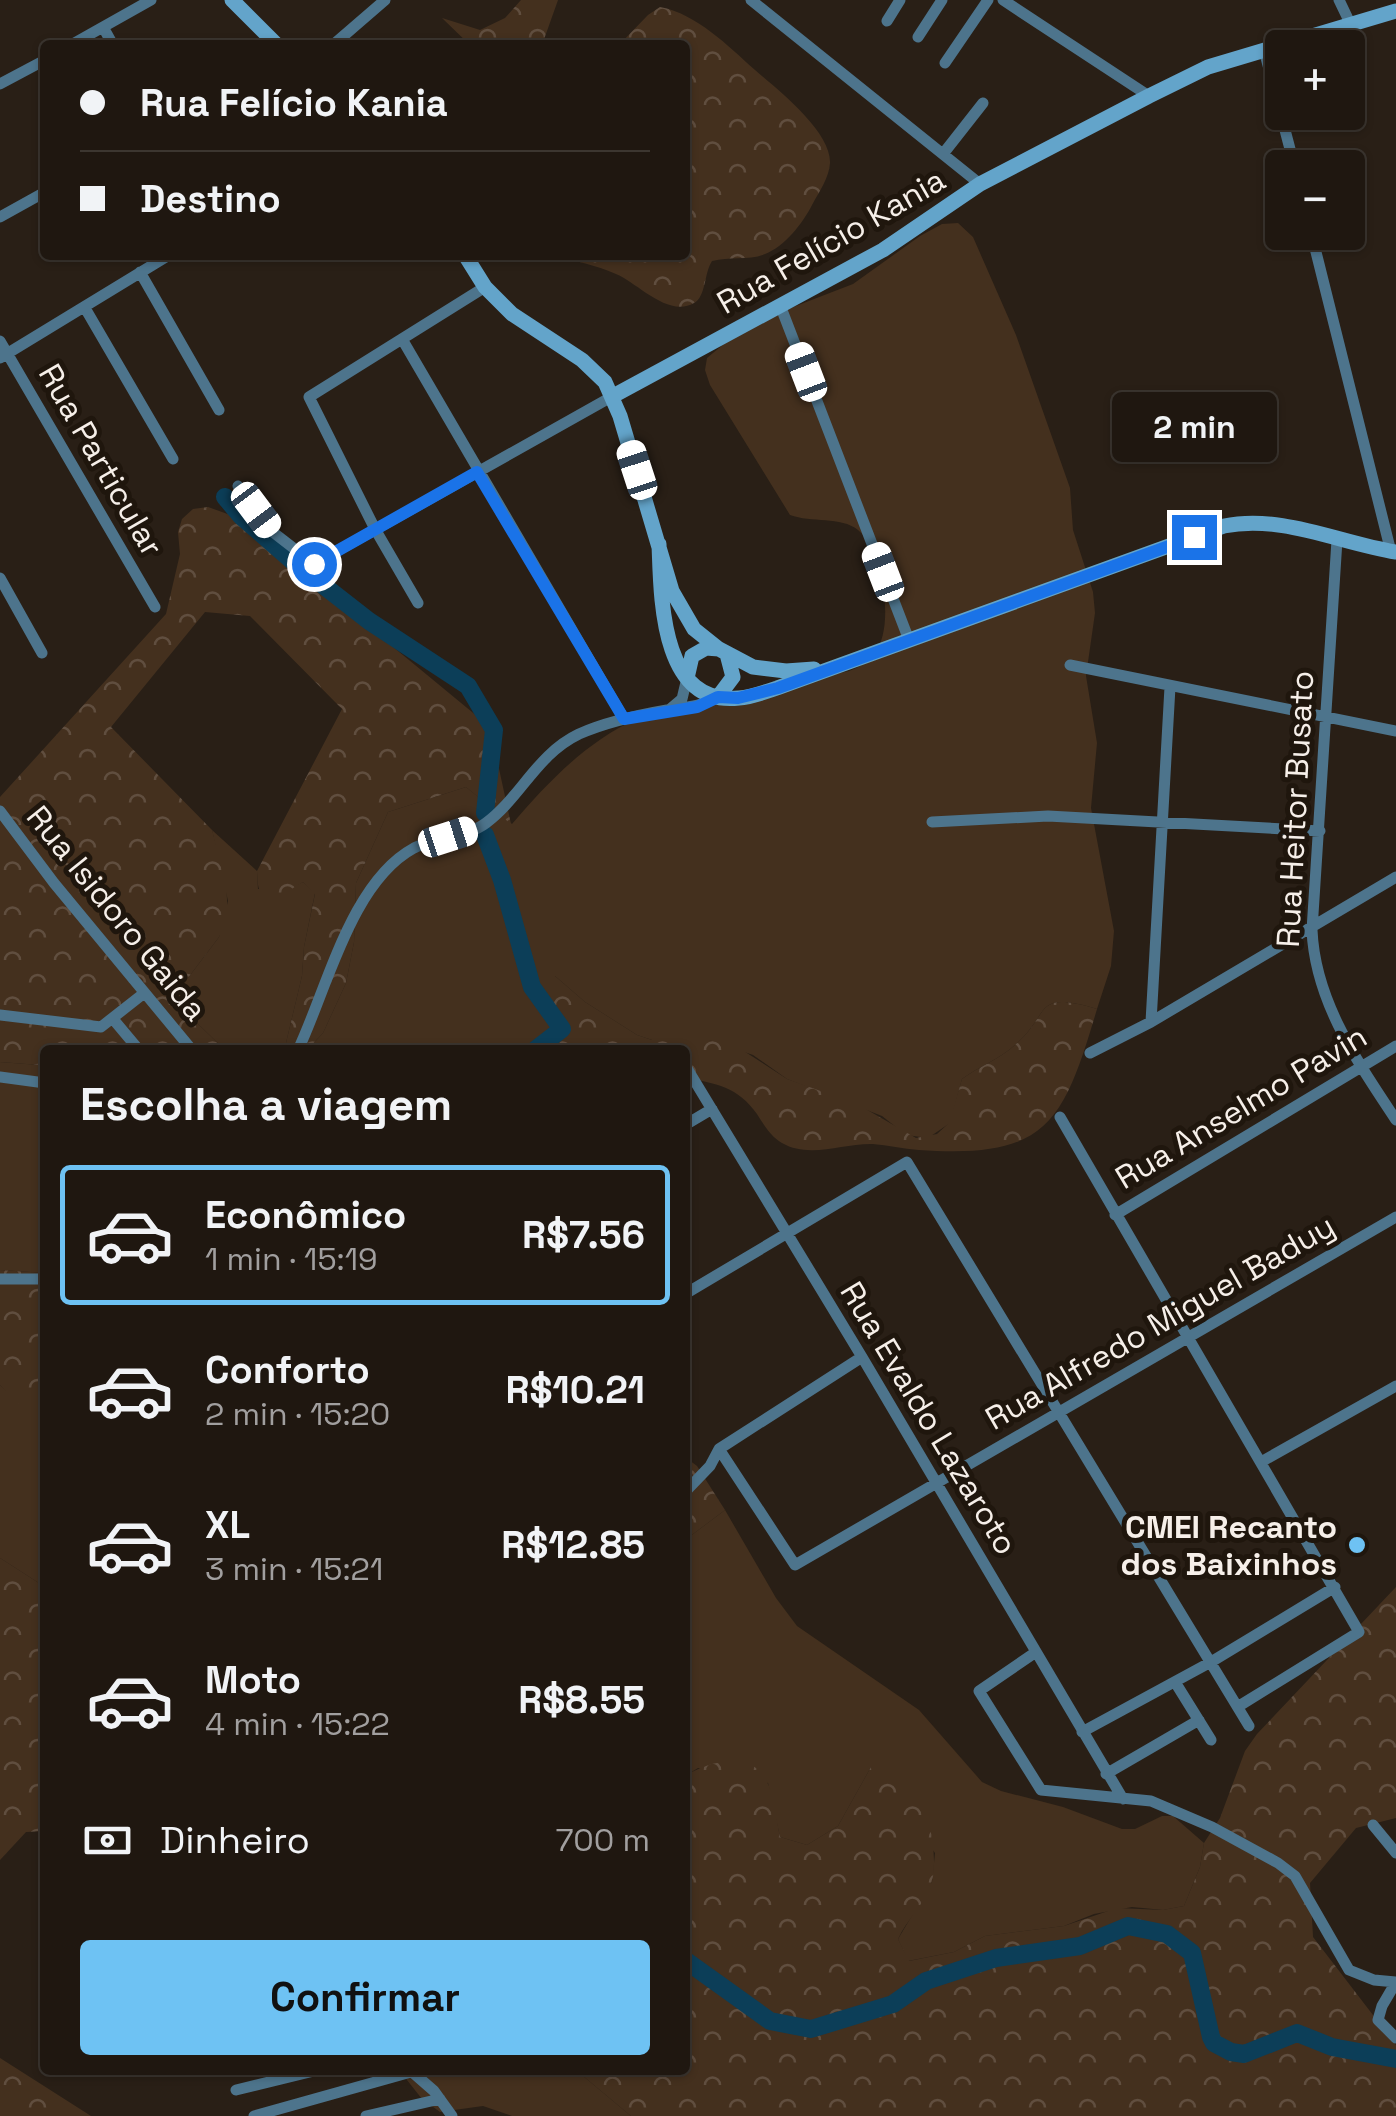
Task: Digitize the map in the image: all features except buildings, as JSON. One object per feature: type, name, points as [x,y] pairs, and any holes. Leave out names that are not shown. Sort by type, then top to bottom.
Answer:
[{"type":"main road","points":[[232,0],[272,40]]},
{"type":"main road","name":"Rua Felício Kania","points":[[613,396],[882,250],[980,184],[1148,96],[1208,67],[1396,11]]},
{"type":"main road","points":[[468,260],[485,287],[512,314],[597,372],[613,396],[677,604],[694,629],[723,652],[753,667],[775,671],[832,667]]},
{"type":"main road","points":[[659,544],[669,642],[687,678],[700,690],[718,697],[746,697],[1224,526],[1249,521],[1274,524],[1393,552]]},
{"type":"main road","points":[[687,678],[692,656],[706,648],[723,652]]},
{"type":"main road","points":[[718,697],[734,677],[723,652]]},
{"type":"street","points":[[80,40],[151,0]]},
{"type":"street","points":[[339,40],[385,0]]},
{"type":"street","points":[[752,0],[980,184]]},
{"type":"street","points":[[887,21],[900,0]]},
{"type":"street","points":[[918,38],[942,0]]},
{"type":"street","points":[[946,63],[988,0]]},
{"type":"street","points":[[1003,0],[1148,96]]},
{"type":"street","points":[[1339,0],[1350,23]]},
{"type":"street","points":[[102,27],[110,40]]},
{"type":"street","points":[[1264,50],[1290,150]]},
{"type":"street","points":[[0,84],[40,63]]},
{"type":"street","points":[[942,154],[983,103]]},
{"type":"street","points":[[0,217],[40,195]]},
{"type":"street","points":[[1316,250],[1393,552]]},
{"type":"street","points":[[4,356],[160,260]]},
{"type":"street","points":[[140,272],[218,410]]},
{"type":"street","points":[[418,603],[375,529],[309,397],[485,287]]},
{"type":"street","points":[[780,306],[909,640]]},
{"type":"street","name":"Rua Particular","points":[[86,308],[173,459]]},
{"type":"street","points":[[402,339],[624,719]]},
{"type":"street","name":"Rua Particular","points":[[0,341],[4,356],[155,608]]},
{"type":"street","name":"Rua Felício Kania","points":[[238,486],[274,533],[314,564],[613,396]]},
{"type":"street","name":"Rua Heitor Busato","points":[[1337,540],[1312,930],[1314,964],[1324,994],[1361,1067],[1396,1120]]},
{"type":"street","points":[[0,578],[42,653]]},
{"type":"street","points":[[1070,666],[1396,731]]},
{"type":"street","points":[[669,710],[682,699],[687,678]]},
{"type":"street","points":[[1151,1022],[1170,687]]},
{"type":"street","points":[[300,1045],[352,920],[375,884],[396,861],[415,847],[481,826],[553,749],[580,734],[624,719],[697,707],[718,697]]},
{"type":"street","name":"Rua Isidoro Gaida","points":[[0,811],[188,1045]]},
{"type":"street","points":[[932,822],[1048,816],[1320,831]]},
{"type":"street","points":[[1090,1052],[1151,1022],[1312,930],[1396,877]]},
{"type":"street","points":[[0,1015],[101,1027],[143,994]]},
{"type":"street","points":[[113,1019],[134,1045]]},
{"type":"street","name":"Rua Anselmo Pavin","points":[[1115,1215],[1396,1046]]},
{"type":"street","name":"Rua Evaldo Lazaroto","points":[[690,1073],[1123,1800]]},
{"type":"street","points":[[0,1077],[40,1082]]},
{"type":"street","points":[[690,1122],[712,1110]]},
{"type":"street","points":[[1060,1118],[1359,1632],[1239,1706]]},
{"type":"street","points":[[690,1291],[908,1162],[1249,1726]]},
{"type":"street","name":"Rua Alfredo Miguel Baduy","points":[[719,1449],[795,1566],[1396,1216]]},
{"type":"street","points":[[0,1279],[40,1279]]},
{"type":"street","points":[[690,1487],[710,1466],[719,1449],[862,1357]]},
{"type":"street","points":[[1262,1462],[1392,1388],[1396,1404]]},
{"type":"street","points":[[1082,1732],[1211,1662],[1336,1587]]},
{"type":"street","points":[[1036,1652],[979,1691],[1042,1790],[1152,1801],[1212,1827],[1278,1863],[1296,1876],[1349,1970],[1374,1980],[1396,1982],[1378,2020],[1396,2038]]},
{"type":"street","points":[[1175,1682],[1211,1740]]},
{"type":"street","points":[[1106,1774],[1199,1720]]},
{"type":"street","points":[[1372,1825],[1396,1853]]},
{"type":"street","points":[[236,2090],[298,2075]]},
{"type":"street","points":[[254,2116],[396,2075]]},
{"type":"street","points":[[414,2075],[452,2116]]},
{"type":"street","points":[[366,2116],[440,2099]]},
{"type":"green space","points":[[521,0],[558,0],[544,40],[465,40],[442,18],[480,30],[505,18]]},
{"type":"green space","points":[[660,7],[687,16],[711,32],[813,125],[828,151],[830,163],[808,212],[786,240],[759,256],[712,261],[701,296],[684,306],[664,303],[625,278],[573,260],[690,260],[690,40],[624,40]]},
{"type":"green space","points":[[958,223],[973,237],[1016,335],[1070,488],[1073,530],[1093,592],[1095,613],[1086,676],[1097,743],[1091,808],[1114,931],[1111,966],[1097,1009],[1062,1002],[1046,1008],[1015,1045],[962,1079],[950,1123],[928,1138],[906,1135],[882,1116],[787,1079],[753,1055],[709,1040],[652,1040],[637,1035],[585,1002],[555,976],[553,1013],[560,1045],[312,1045],[323,1033],[346,983],[354,942],[356,883],[388,812],[466,787],[512,824],[569,764],[638,718],[849,671],[874,654],[884,627],[884,590],[867,540],[843,523],[790,515],[710,385],[705,370],[707,358],[725,343],[783,311],[853,284],[942,224]]},
{"type":"green space","points":[[208,507],[233,516],[478,717],[496,755],[511,824],[466,787],[388,812],[356,883],[354,942],[346,983],[323,1033],[312,1045],[287,1045],[315,894],[303,882],[272,901],[261,893],[257,871],[342,709],[250,616],[205,612],[111,727],[212,830],[226,883],[228,917],[219,937],[172,999],[220,1045],[40,1045],[40,1065],[0,1062],[0,797],[166,614],[180,554],[178,532],[182,519],[193,509]]},
{"type":"green space","points":[[212,830],[257,871],[258,889],[293,887],[303,882],[315,893],[287,1045],[220,1045],[172,999],[219,937],[228,901]]},
{"type":"green space","points":[[555,976],[585,1002],[637,1035],[652,1040],[709,1040],[736,1046],[787,1079],[857,1104],[916,1138],[937,1134],[949,1123],[962,1079],[1015,1045],[1046,1008],[1062,1002],[1097,1009],[1060,1106],[1044,1126],[1023,1139],[996,1148],[962,1151],[873,1144],[804,1150],[778,1140],[750,1105],[734,1092],[690,1079],[690,1045],[560,1045],[548,979]]},
{"type":"green space","points":[[0,1062],[40,1065],[40,1273],[0,1270]]},
{"type":"green space","points":[[0,1270],[40,1273],[40,1421],[0,1385]]},
{"type":"green space","points":[[0,1385],[40,1420],[40,1584],[0,1558]]},
{"type":"green space","points":[[690,1461],[697,1466],[725,1510],[690,1536]]},
{"type":"green space","points":[[725,1510],[776,1598],[797,1626],[919,1710],[982,1782],[1122,1829],[1135,1829],[1162,1816],[1173,1816],[1204,1843],[1200,1867],[1184,1906],[1163,1910],[1132,1907],[1094,1914],[1064,1926],[985,1936],[954,1952],[908,1961],[898,1939],[932,1882],[935,1853],[871,1767],[838,1826],[807,1845],[780,1837],[768,1783],[698,1768],[690,1773],[690,1536]]},
{"type":"green space","points":[[0,1558],[40,1584],[40,1831],[26,1832],[0,1860]]},
{"type":"green space","points":[[1396,1587],[1396,1818],[1356,1828],[1310,1883],[1313,1937],[1396,2045],[1396,2116],[631,2116],[582,2075],[690,2075],[690,1774],[728,1761],[750,1765],[769,1786],[780,1837],[807,1845],[838,1826],[871,1767],[886,1758],[899,1766],[919,1794],[934,1852],[931,1885],[898,1939],[909,1961],[954,1952],[985,1936],[1064,1926],[1117,1908],[1163,1910],[1184,1906],[1200,1867],[1204,1843],[1220,1818],[1245,1751]]},
{"type":"green space","points":[[0,2058],[91,2116],[0,2116]]},
{"type":"green space","points":[[403,2075],[582,2075],[631,2116],[512,2116],[483,2106],[440,2112],[422,2099]]},
{"type":"waterway","points":[[225,497],[296,564],[369,621],[468,686],[494,730],[485,813]]},
{"type":"waterway","points":[[485,835],[532,987],[562,1029],[541,1045]]},
{"type":"waterway","points":[[690,1964],[770,2021],[811,2029],[893,2004],[926,1981],[996,1958],[1080,1946],[1128,1926],[1167,1934],[1192,1953],[1211,2037],[1231,2052],[1244,2054],[1297,2033],[1332,2047],[1396,2059]]},
{"type":"place","name":"CMEI Recanto dos Baixinhos","points":[[1357,1545]]},
{"type":"route","points":[[314,564],[477,472],[624,719],[697,707],[718,697],[738,698],[778,688],[1194,537]]}]
